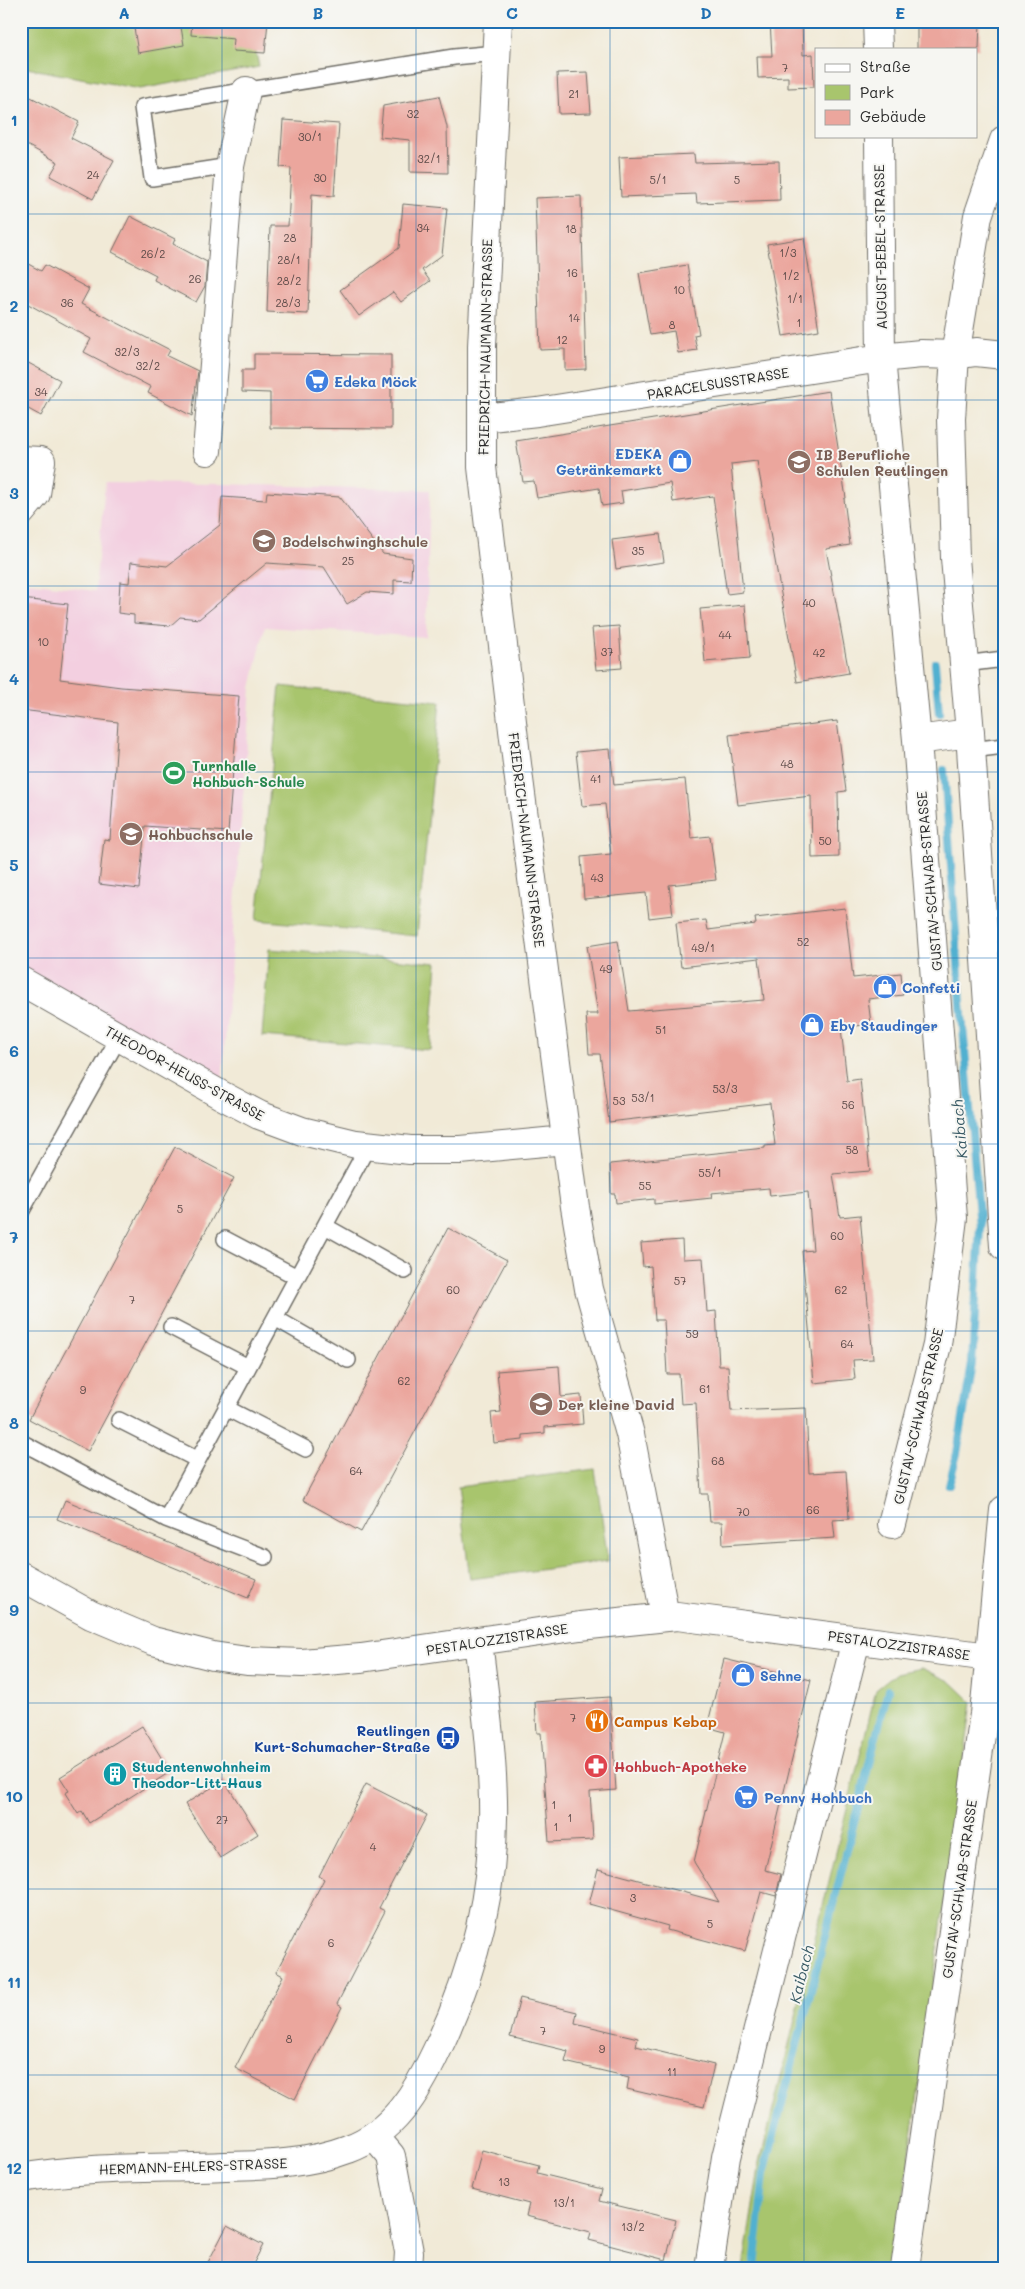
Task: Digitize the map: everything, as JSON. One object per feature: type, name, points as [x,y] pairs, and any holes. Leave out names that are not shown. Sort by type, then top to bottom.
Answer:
[{"type":"street","name":"FRIEDRICH-NAUMANN-STRASSE","points":[[498,21],[482,346],[482,467],[517,764],[574,1206],[589,1288],[630,1434],[665,1616]]},
{"type":"street","points":[[877,21],[878,48]]},
{"type":"street","points":[[207,451],[230,166],[246,91]]},
{"type":"street","name":"AUGUST-BEBEL-STRASSE","points":[[879,138],[882,358]]},
{"type":"street","points":[[1004,140],[978,216],[954,355],[951,419],[954,558],[971,742],[1004,1246]]},
{"type":"street","name":"PARACELSUSSTRASSE","points":[[482,418],[553,409],[882,358],[921,354],[954,355],[976,352],[1004,355]]},
{"type":"street","name":"GUSTAV-SCHWAB-STRASSE","points":[[882,358],[917,740],[953,1218],[938,1345],[892,1524]]},
{"type":"street","points":[[21,460],[41,461],[36,494],[21,512]]},
{"type":"street","points":[[917,740],[971,742]]},
{"type":"street","name":"THEODOR-HEUSS-STRASSE","points":[[21,981],[259,1115],[302,1131],[368,1146],[437,1150],[566,1140]]},
{"type":"street","name":"GUSTAV-SCHWAB-STRASSE","points":[[905,2268],[994,1714],[989,1657],[1004,1510]]},
{"type":"street","name":"PESTALOZZISTRASSE","points":[[21,1576],[91,1615],[152,1642],[213,1656],[247,1661],[302,1663],[401,1653],[665,1616],[715,1619],[989,1657]]},
{"type":"street","points":[[709,2268],[726,2157],[856,1640]]},
{"type":"street","name":"HERMANN-EHLERS-STRASSE","points":[[21,2178],[94,2170],[285,2163],[348,2149],[375,2137],[396,2117],[427,2070],[457,2006],[482,1922],[488,1885],[493,1802],[491,1759],[478,1641]]},
{"type":"street","points":[[375,2137],[391,2156],[409,2252],[408,2268]]},
{"type":"lane","points":[[230,166],[152,178],[142,107],[454,57],[496,53]]},
{"type":"lane","points":[[964,664],[1004,659]]},
{"type":"lane","points":[[971,742],[1004,746]]},
{"type":"lane","points":[[21,1212],[119,1037]]},
{"type":"lane","points":[[166,1520],[368,1146]]},
{"type":"lane","points":[[324,1226],[405,1271]]},
{"type":"lane","points":[[226,1239],[297,1277]]},
{"type":"lane","points":[[275,1318],[348,1360]]},
{"type":"lane","points":[[171,1327],[248,1367]]},
{"type":"lane","points":[[226,1408],[306,1449]]},
{"type":"lane","points":[[119,1420],[198,1460]]},
{"type":"lane","points":[[21,1442],[166,1520],[265,1557]]},
{"type":"shaded area","points":[[105,483],[430,490],[426,637],[265,627],[251,688],[221,1095],[21,981],[21,581],[95,591]]},
{"type":"green space","points":[[21,21],[266,21],[256,52],[259,67],[140,89],[21,67]]},
{"type":"green space","points":[[280,686],[440,702],[417,936],[257,920]]},
{"type":"green space","points":[[269,949],[437,963],[430,1050],[262,1036]]},
{"type":"green space","points":[[595,1469],[608,1561],[470,1579],[458,1487]]},
{"type":"green space","points":[[921,1668],[950,1681],[972,1702],[894,2268],[743,2268],[760,2162],[876,1690],[897,1673]]},
{"type":"building","points":[[133,21],[180,21],[184,45],[138,53]]},
{"type":"building","points":[[192,21],[268,21],[265,53],[233,51],[234,39],[191,35]]},
{"type":"building","points":[[770,21],[802,21],[803,55],[813,54],[814,87],[788,88],[788,77],[758,78],[757,56],[772,56]]},
{"type":"building","points":[[917,21],[980,21],[979,49],[917,48]]},
{"type":"building","points":[[588,72],[591,113],[559,114],[557,73]]},
{"type":"building","points":[[21,92],[79,122],[71,138],[114,160],[93,199],[50,176],[58,162],[21,142]]},
{"type":"building","points":[[439,96],[447,127],[448,173],[410,172],[410,140],[380,137],[383,106]]},
{"type":"building","points":[[283,120],[339,124],[334,196],[312,194],[308,314],[267,312],[270,226],[288,226],[291,168],[280,167]]},
{"type":"building","points":[[694,154],[695,163],[779,161],[780,200],[697,203],[696,194],[621,197],[619,157]]},
{"type":"building","points":[[581,196],[586,369],[565,370],[565,349],[540,350],[535,198]]},
{"type":"building","points":[[403,204],[447,208],[442,255],[422,270],[430,281],[401,302],[393,292],[359,316],[340,290],[399,248]]},
{"type":"building","points":[[130,216],[175,239],[173,244],[207,262],[205,286],[196,302],[154,280],[156,275],[112,252]]},
{"type":"building","points":[[804,238],[819,330],[783,336],[767,244]]},
{"type":"building","points":[[21,260],[41,271],[45,265],[89,289],[81,304],[170,350],[167,356],[198,371],[192,416],[148,393],[151,387],[84,352],[91,339],[21,300]]},
{"type":"building","points":[[687,265],[699,334],[694,335],[697,350],[678,353],[674,331],[650,335],[639,273]]},
{"type":"building","name":"Edeka Möck","points":[[254,354],[391,355],[391,429],[270,428],[270,393],[242,392],[242,370],[254,370]]},
{"type":"building","points":[[21,359],[60,380],[41,416],[21,405]]},
{"type":"building","name":"EDEKA Getränkemarkt","points":[[829,391],[846,498],[844,499],[850,545],[826,549],[849,673],[797,682],[757,461],[731,464],[743,592],[727,594],[713,496],[673,502],[670,483],[621,491],[623,503],[602,506],[599,488],[537,498],[534,481],[523,482],[516,441]]},
{"type":"building","points":[[267,492],[340,497],[383,554],[412,558],[411,581],[394,580],[394,594],[367,592],[347,604],[324,567],[267,563],[199,619],[180,617],[170,626],[134,623],[134,615],[118,613],[120,582],[129,583],[131,562],[167,566],[220,525],[222,497],[266,500]]},
{"type":"building","points":[[660,534],[664,562],[616,569],[612,540]]},
{"type":"building","name":"Turnhalle Hohbuch-Schule","points":[[21,599],[68,604],[60,679],[121,687],[239,696],[228,832],[145,826],[139,889],[99,884],[104,839],[110,840],[118,722],[21,710]]},
{"type":"building","points":[[745,605],[750,658],[705,662],[700,609]]},
{"type":"building","points":[[619,626],[622,668],[596,670],[592,628]]},
{"type":"building","points":[[837,721],[846,791],[838,792],[839,857],[812,858],[811,796],[738,805],[729,735]]},
{"type":"building","points":[[610,749],[614,785],[685,779],[691,838],[710,836],[716,880],[669,885],[673,915],[649,918],[646,893],[584,899],[581,857],[611,854],[605,804],[582,806],[576,752]]},
{"type":"building","points":[[845,908],[853,978],[901,973],[903,995],[868,999],[871,1024],[841,1028],[847,1081],[860,1079],[870,1171],[833,1174],[840,1217],[860,1215],[873,1359],[853,1360],[855,1379],[814,1383],[802,1251],[813,1250],[808,1192],[770,1196],[769,1188],[711,1193],[712,1198],[654,1204],[654,1199],[616,1203],[615,1194],[611,1194],[610,1164],[765,1148],[765,1146],[775,1145],[770,1103],[609,1122],[600,1054],[589,1054],[586,1014],[598,1014],[587,946],[618,941],[629,1011],[764,1000],[759,958],[681,967],[676,923],[706,920],[708,930],[756,924],[755,918]]},
{"type":"building","points":[[175,1147],[234,1178],[88,1451],[29,1419]]},
{"type":"building","points":[[448,1228],[507,1260],[361,1532],[303,1500]]},
{"type":"building","points":[[682,1240],[683,1259],[703,1258],[707,1312],[716,1311],[719,1366],[728,1366],[731,1411],[806,1408],[809,1473],[846,1471],[849,1519],[833,1520],[835,1538],[723,1545],[722,1522],[710,1522],[708,1494],[701,1494],[696,1403],[681,1404],[679,1374],[667,1374],[664,1320],[655,1320],[651,1266],[643,1267],[641,1243]]},
{"type":"building","name":"Der kleine David","points":[[559,1366],[561,1397],[581,1395],[583,1424],[545,1427],[545,1433],[523,1435],[523,1440],[494,1443],[491,1413],[501,1412],[497,1371]]},
{"type":"building","points":[[65,1500],[256,1579],[248,1598],[57,1519]]},
{"type":"building","name":"Penny Hohbuch","points":[[724,1659],[811,1680],[765,1870],[781,1874],[776,1896],[761,1892],[745,1951],[667,1930],[668,1926],[589,1904],[598,1869],[719,1902],[694,1862],[725,1732],[707,1727]]},
{"type":"building","points":[[610,1697],[616,1790],[590,1792],[593,1840],[549,1842],[541,1733],[537,1733],[535,1702]]},
{"type":"building","name":"Studentenwohnheim Theodor-Litt-Haus","points":[[142,1726],[170,1772],[89,1823],[82,1811],[78,1814],[65,1793],[69,1791],[60,1777]]},
{"type":"building","points":[[224,1780],[258,1834],[220,1858],[185,1804]]},
{"type":"building","points":[[366,1784],[427,1815],[379,1908],[385,1911],[337,2004],[342,2007],[295,2099],[235,2068],[283,1976],[276,1972],[324,1879],[319,1876]]},
{"type":"building","points":[[520,1998],[577,2012],[575,2023],[638,2038],[636,2046],[714,2065],[704,2107],[627,2089],[629,2077],[565,2062],[568,2051],[510,2037]]},
{"type":"building","points":[[482,2150],[539,2165],[537,2173],[602,2189],[599,2201],[676,2220],[666,2260],[589,2240],[591,2232],[526,2216],[529,2204],[472,2189]]},
{"type":"building","points":[[227,2226],[263,2245],[251,2268],[205,2268]]},
{"type":"waterway","name":"Kaibach","points":[[935,663],[939,713]]},
{"type":"waterway","name":"Kaibach","points":[[944,770],[980,1227],[972,1363],[957,1453],[949,1485]]},
{"type":"waterway","name":"Kaibach","points":[[754,2268],[764,2174],[888,1690]]},
{"type":"place","name":"Edeka Möck","points":[[317,381]]},
{"type":"place","name":"EDEKA Getränkemarkt","points":[[680,461]]},
{"type":"place","name":"IB Berufliche Schulen Reutlingen","points":[[799,462]]},
{"type":"place","name":"Bodelschwinghschule","points":[[264,541]]},
{"type":"place","name":"Turnhalle Hohbuch-Schule","points":[[174,773]]},
{"type":"place","name":"Hohbuchschule","points":[[131,834]]},
{"type":"place","name":"Confetti","points":[[885,987]]},
{"type":"place","name":"Eby Staudinger","points":[[812,1025]]},
{"type":"place","name":"Der kleine David","points":[[541,1404]]},
{"type":"place","name":"Sehne","points":[[743,1675]]},
{"type":"place","name":"Campus Kebap","points":[[597,1721]]},
{"type":"place","name":"Reutlingen Kurt-Schumacher-Straße","points":[[448,1738]]},
{"type":"place","name":"Hohbuch-Apotheke","points":[[596,1766]]},
{"type":"place","name":"Studentenwohnheim Theodor-Litt-Haus","points":[[115,1774]]},
{"type":"place","name":"Penny Hohbuch","points":[[746,1797]]}]
